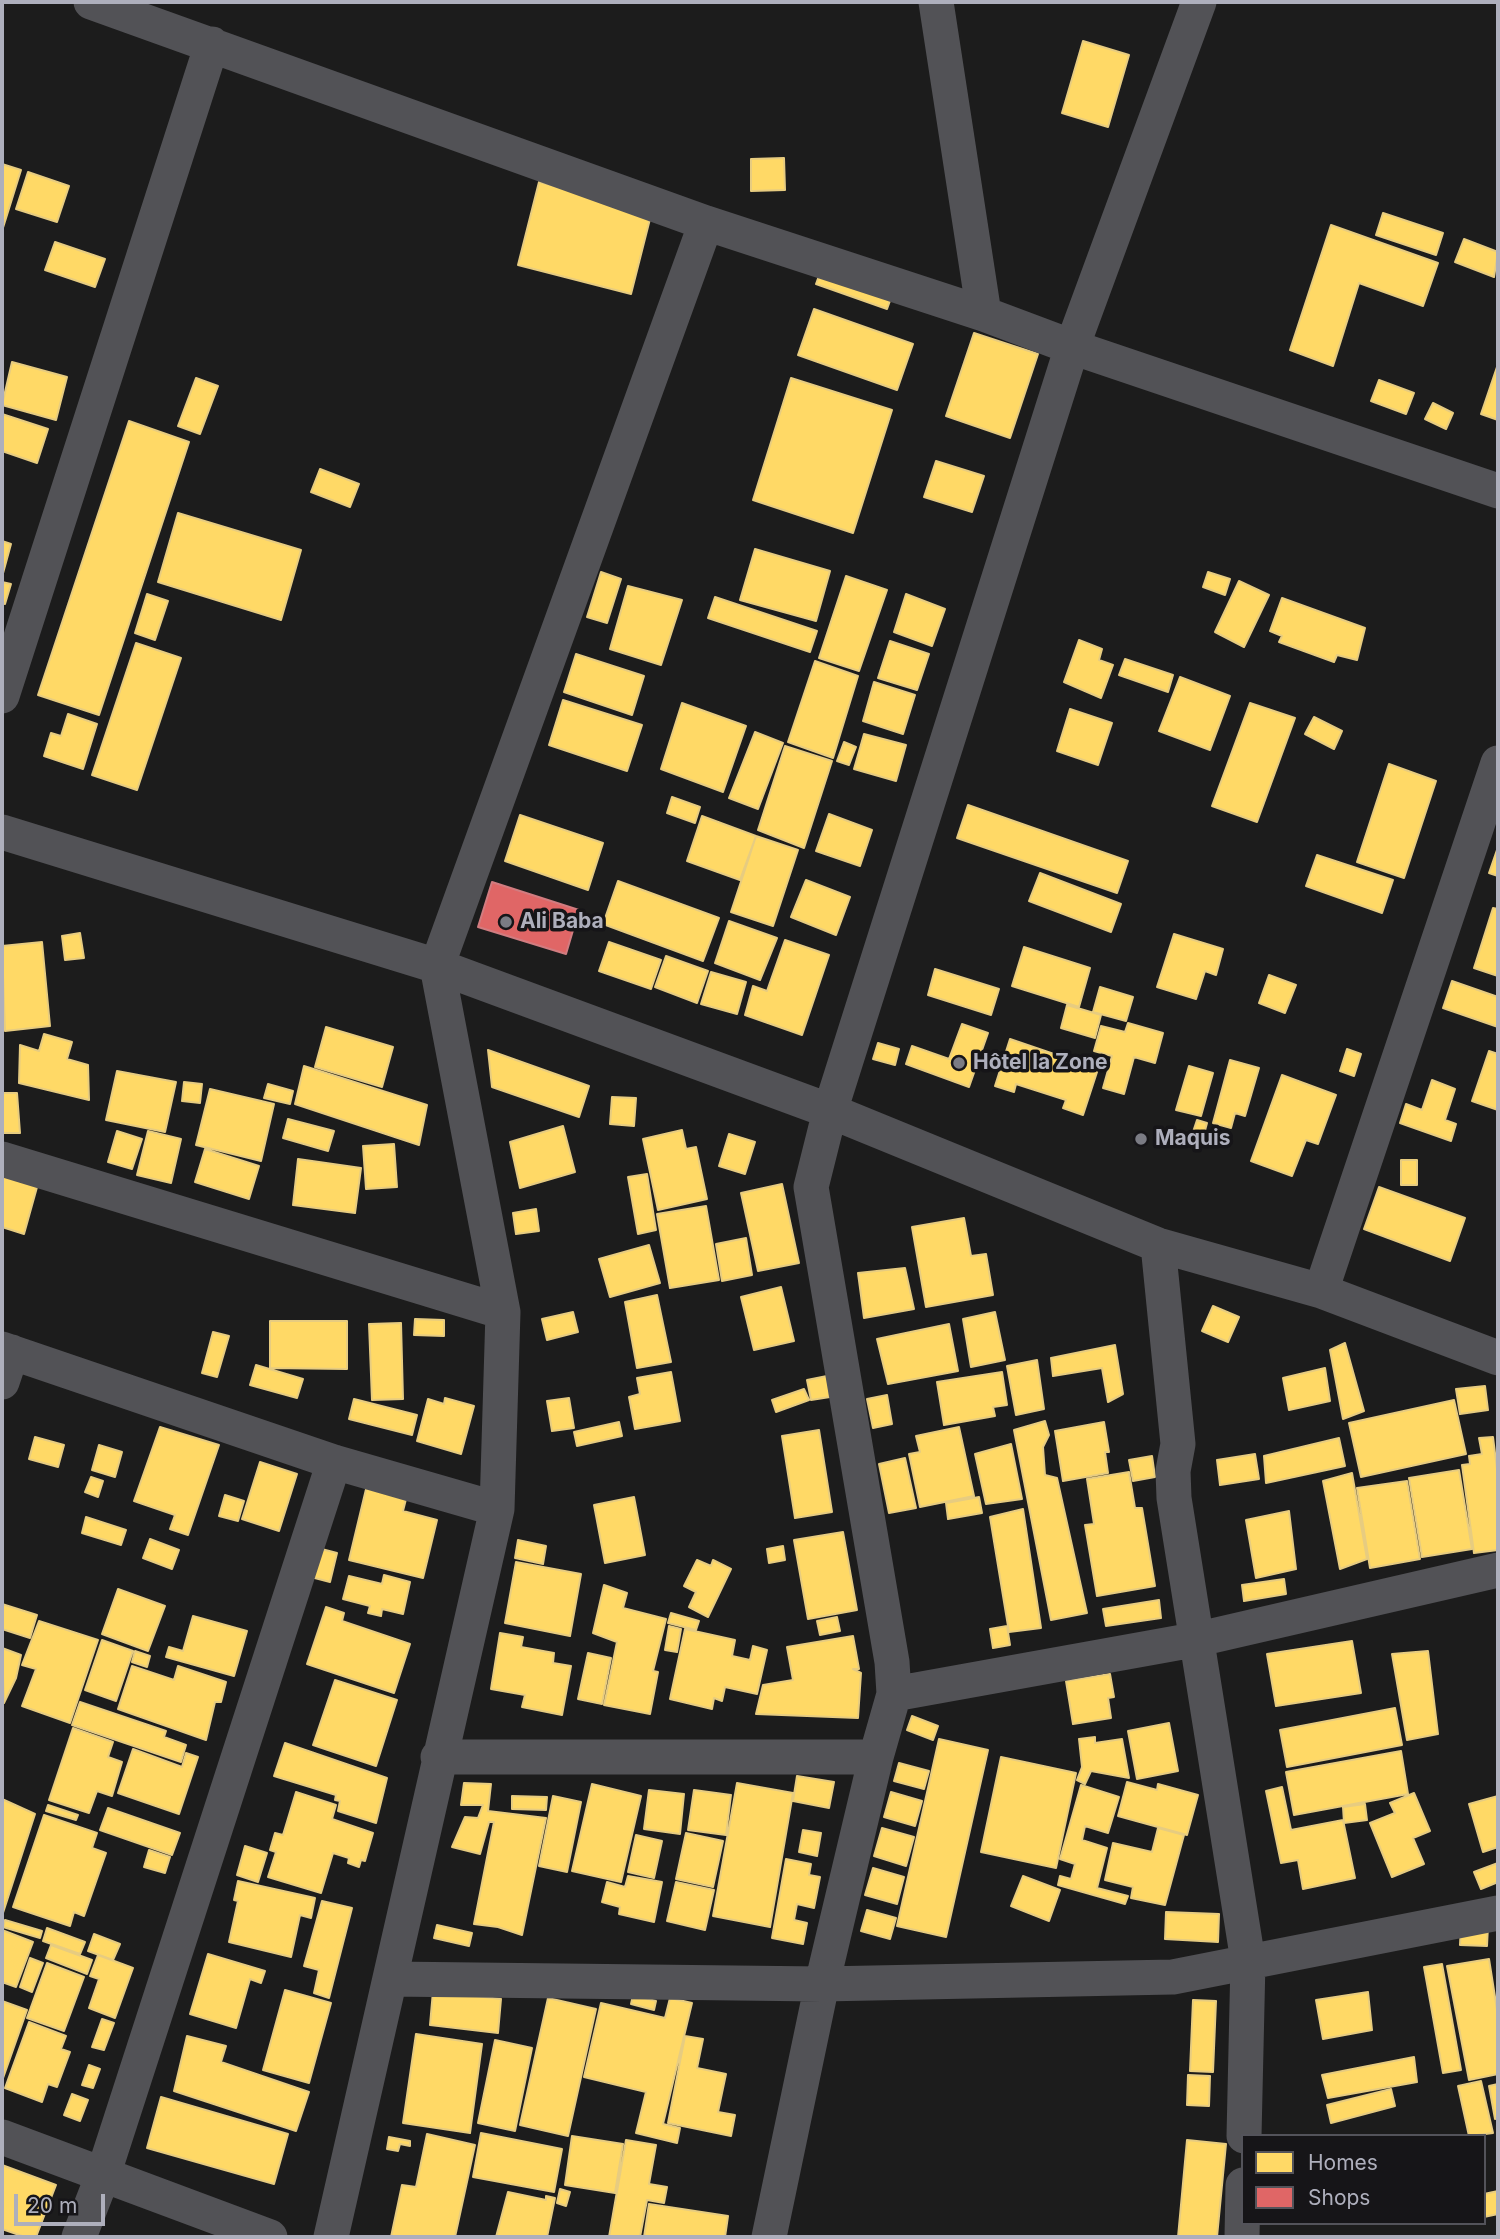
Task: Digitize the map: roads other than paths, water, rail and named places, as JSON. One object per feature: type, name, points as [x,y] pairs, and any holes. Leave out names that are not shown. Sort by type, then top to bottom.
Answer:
[{"type":"street","points":[[91,2],[706,223],[984,314],[1072,347],[1498,491]]},
{"type":"street","points":[[936,2],[984,314]]},
{"type":"street","points":[[769,2237],[822,1984],[876,1757],[894,1694],[892,1661],[811,1200],[811,1187],[830,1111],[1072,347],[1199,2]]},
{"type":"street","points":[[2,695],[212,44]]},
{"type":"street","points":[[331,2237],[438,1758],[497,1509],[503,1312],[437,966],[706,223]]},
{"type":"street","points":[[1321,1291],[1498,763]]},
{"type":"street","points":[[2,832],[437,966],[830,1111],[1158,1245],[1321,1291],[1498,1358]]},
{"type":"street","points":[[2,1159],[503,1312]]},
{"type":"street","points":[[1158,1245],[1178,1444],[1173,1471],[1174,1498],[1199,1639],[1248,1961],[1244,2134]]},
{"type":"street","points":[[5,1361],[497,1509]]},
{"type":"street","points":[[79,2237],[103,2175],[334,1462]]},
{"type":"street","points":[[894,1694],[1199,1639],[1498,1570]]},
{"type":"street","points":[[438,1758],[876,1757]]},
{"type":"street","points":[[390,1979],[822,1984],[1172,1977],[1498,1913]]},
{"type":"street","points":[[2,2137],[270,2237]]},
{"type":"place","name":"Ali Baba","points":[[506,922]]},
{"type":"place","name":"Hôtel la Zone","points":[[959,1063]]},
{"type":"place","name":"Maquis","points":[[1141,1139]]}]
